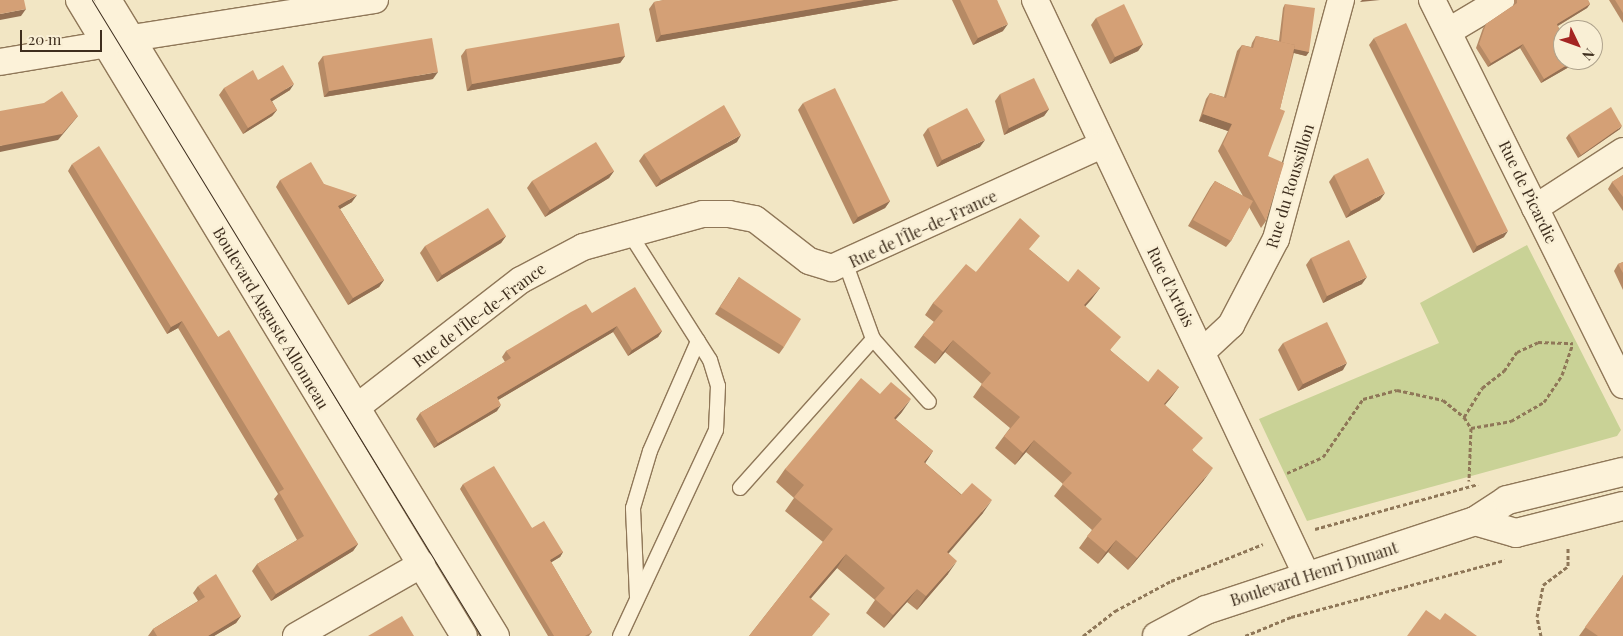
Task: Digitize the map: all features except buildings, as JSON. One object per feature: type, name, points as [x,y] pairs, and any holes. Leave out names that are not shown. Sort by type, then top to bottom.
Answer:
[{"type":"street","name":"Boulevard Auguste Allonneau","points":[[79,0],[120,41],[464,636]]},
{"type":"street","points":[[108,0],[120,41],[357,407],[496,636]]},
{"type":"street","points":[[0,62],[375,0]]},
{"type":"street","name":"Rue d'Artois","points":[[1035,0],[1306,574]]},
{"type":"street","name":"Rue du Roussillon","points":[[1202,352],[1231,325],[1276,239],[1341,0]]},
{"type":"street","name":"Rue de Picardie","points":[[1432,0],[1623,385]]},
{"type":"street","points":[[1449,31],[1501,0]]},
{"type":"street","name":"Rue de l'Île-de-France","points":[[357,407],[521,280],[583,247],[703,214],[729,214],[773,230],[820,267],[846,265],[1102,145]]},
{"type":"street","points":[[1535,208],[1623,151]]},
{"type":"street","name":"Boulevard Henri Dunant","points":[[1157,636],[1206,610],[1306,574],[1475,521],[1508,500],[1623,472]]},
{"type":"street","points":[[1475,521],[1516,533],[1623,506]]},
{"type":"street","points":[[296,636],[422,564]]},
{"type":"lane","points":[[620,636],[716,430],[718,386],[698,340],[630,234]]},
{"type":"lane","points":[[846,265],[873,339],[929,402]]},
{"type":"lane","points":[[740,488],[873,339]]},
{"type":"lane","points":[[638,598],[633,508],[650,451],[698,340]]},
{"type":"path","points":[[1464,417],[1482,388],[1504,371],[1517,352],[1538,342],[1573,343],[1578,341]]},
{"type":"path","points":[[1471,428],[1511,421],[1544,402],[1562,375],[1573,343]]},
{"type":"path","points":[[1279,475],[1298,471],[1323,457],[1354,407],[1373,394],[1397,390],[1430,396],[1464,417],[1471,428],[1469,481]]},
{"type":"path","points":[[1083,636],[1115,611],[1170,581],[1235,552],[1483,483]]},
{"type":"path","points":[[1558,546],[1573,542]]},
{"type":"path","points":[[1541,636],[1537,617],[1543,585],[1568,566],[1567,544]]},
{"type":"path","points":[[1244,636],[1291,617],[1510,559]]},
{"type":"green space","points":[[1527,245],[1621,430],[1617,436],[1307,521],[1259,419],[1439,343],[1420,303]]},
{"type":"tram line","points":[[92,0],[481,636]]}]
